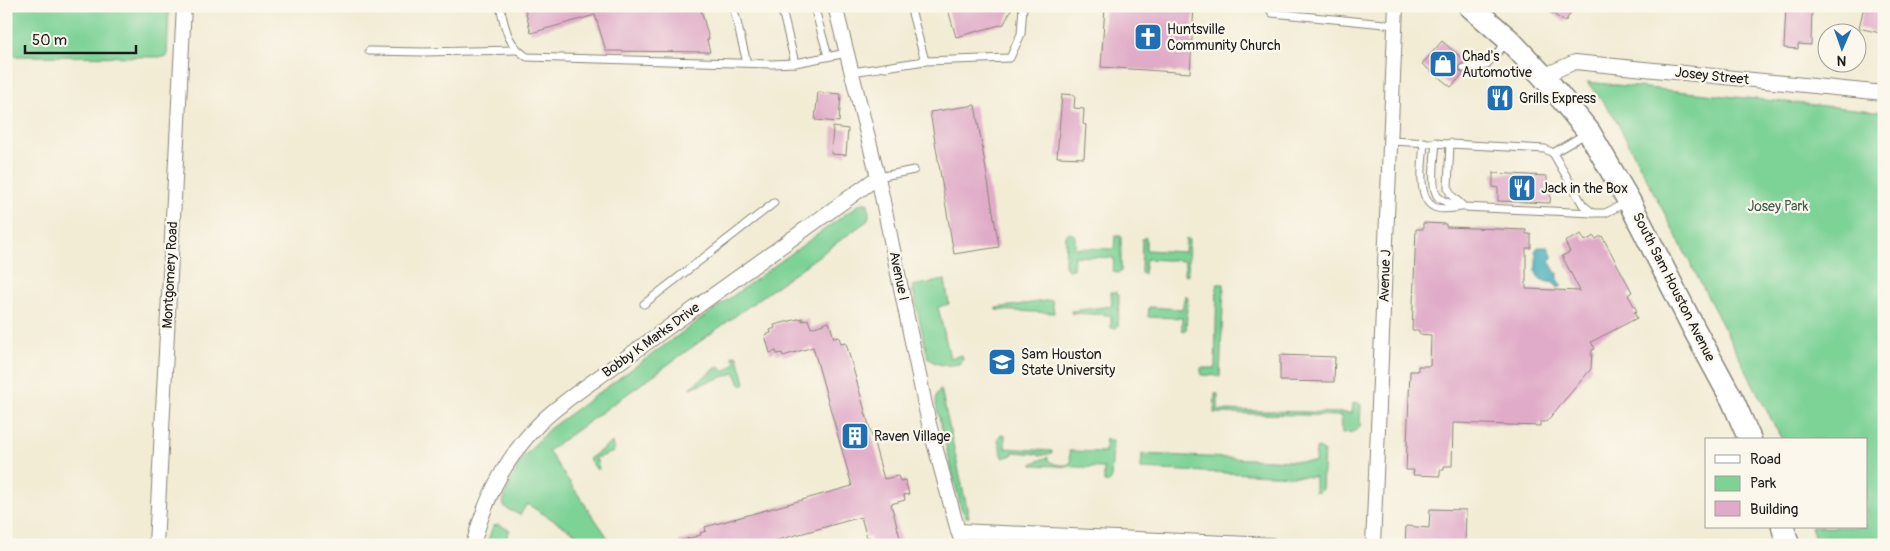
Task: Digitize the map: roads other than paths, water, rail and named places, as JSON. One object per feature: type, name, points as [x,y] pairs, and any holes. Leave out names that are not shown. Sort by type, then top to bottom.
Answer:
[{"type":"main road","name":"South Sam Houston Avenue","points":[[1470,6],[1509,40],[1543,76],[1589,132],[1629,201],[1733,401],[1749,438]]},
{"type":"main road","points":[[1783,528],[1788,545]]},
{"type":"street","name":"Montgomery Road","points":[[156,545],[184,6]]},
{"type":"street","name":"Avenue I","points":[[835,6],[878,177],[929,424],[958,532],[964,545]]},
{"type":"street","name":"Avenue J","points":[[1373,545],[1396,6]]},
{"type":"street","name":"Josey Street","points":[[1543,76],[1574,62],[1884,92]]},
{"type":"street","name":"Bobby K Marks Drive","points":[[473,545],[479,520],[495,484],[518,448],[541,422],[570,397],[878,177]]},
{"type":"street","points":[[958,532],[1272,545]]},
{"type":"lane","points":[[500,6],[506,33],[517,50],[527,56],[746,64],[796,63],[847,53]]},
{"type":"lane","points":[[733,6],[746,64]]},
{"type":"lane","points":[[781,6],[796,63]]},
{"type":"lane","points":[[814,6],[828,56]]},
{"type":"lane","points":[[910,6],[925,61]]},
{"type":"lane","points":[[852,72],[925,61],[1010,58],[1021,34],[1023,6]]},
{"type":"lane","points":[[1268,6],[1272,13],[1395,25]]},
{"type":"lane","points":[[1464,68],[1486,65],[1509,40]]},
{"type":"lane","points":[[368,50],[424,52],[517,50]]},
{"type":"lane","points":[[1553,153],[1589,132]]},
{"type":"lane","points":[[1391,141],[1544,149],[1553,153],[1583,205],[1593,213]]},
{"type":"lane","points":[[1424,142],[1422,186],[1427,202],[1435,208],[1464,207],[1593,213],[1605,212],[1629,201]]},
{"type":"lane","points":[[1436,142],[1434,188],[1438,197],[1464,207]]},
{"type":"lane","points":[[1450,143],[1448,188],[1464,207]]},
{"type":"lane","points":[[878,177],[914,170]]},
{"type":"lane","points":[[644,304],[774,203]]},
{"type":"water","points":[[1538,247],[1548,247],[1553,258],[1549,261],[1556,273],[1558,273],[1561,287],[1557,288],[1554,283],[1545,281],[1537,275],[1535,251]]},
{"type":"place","name":"Huntsville Community Church","points":[[1148,37]]},
{"type":"place","name":"Chad's Automotive","points":[[1443,64]]},
{"type":"place","name":"Grills Express","points":[[1500,98]]},
{"type":"place","name":"Jack in the Box","points":[[1522,188]]},
{"type":"place","name":"Sam Houston State University","points":[[1002,362]]},
{"type":"place","name":"Raven Village","points":[[855,436]]},
{"type":"park label","name":"Josey Park","points":[[1778,206]]}]
